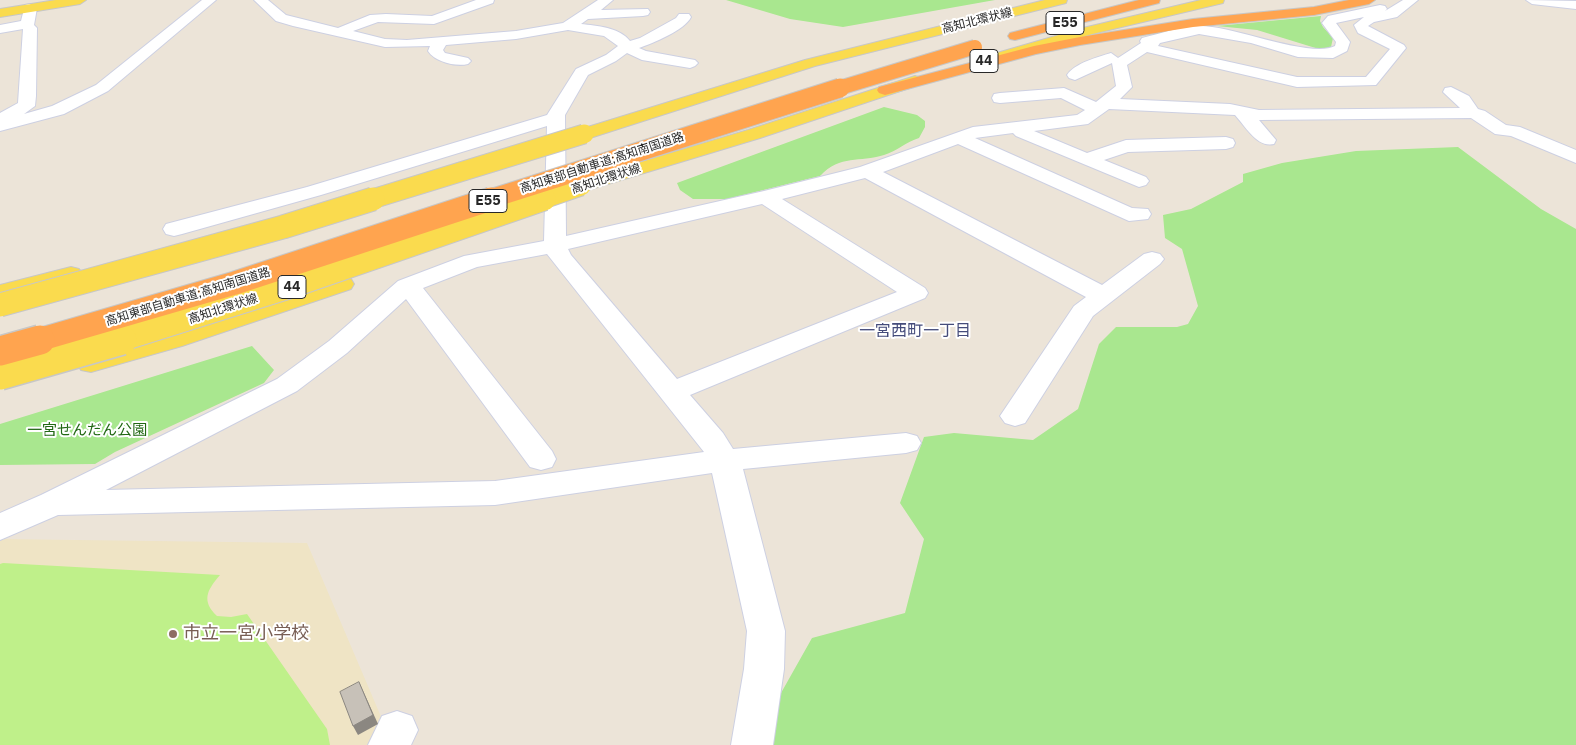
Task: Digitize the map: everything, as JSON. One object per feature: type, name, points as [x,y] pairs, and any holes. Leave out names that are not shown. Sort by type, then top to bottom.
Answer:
[{"type":"highway","name":"E55","points":[[1132,0],[1003,39],[1154,0]]},
{"type":"highway","points":[[885,90],[1034,50],[1080,41],[1185,24],[1314,11],[1369,0]]},
{"type":"highway","name":"高知東部自動車道;高知南国道路","points":[[0,351],[77,331],[232,284],[668,141],[981,45]]},
{"type":"main road","points":[[0,13],[80,0]]},
{"type":"main road","name":"高知北環状線","points":[[0,305],[283,227],[579,131],[810,63],[1061,0]]},
{"type":"main road","name":"44","points":[[581,193],[683,164],[754,134],[885,90],[1088,31],[1218,0]]},
{"type":"main road","points":[[0,292],[288,216],[579,131]]},
{"type":"main road","points":[[0,390],[173,340],[342,284],[581,193]]},
{"type":"main road","name":"高知北環状線","points":[[0,375],[127,340],[581,193]]},
{"type":"street","points":[[0,126],[58,110],[102,88],[210,0]]},
{"type":"street","points":[[262,2],[279,0]]},
{"type":"street","points":[[337,32],[354,27],[368,19],[434,20],[488,0]]},
{"type":"street","points":[[580,0],[605,1]]},
{"type":"street","points":[[1532,0],[1576,5]]},
{"type":"street","points":[[575,21],[605,1]]},
{"type":"street","points":[[262,2],[281,18],[385,43],[407,44],[516,35],[575,21],[643,12]]},
{"type":"street","points":[[1190,52],[1147,41],[1190,31],[1207,31],[1253,39],[1298,52],[1333,53],[1342,48],[1343,42],[1329,23],[1333,19],[1407,4]]},
{"type":"street","points":[[1075,75],[1084,69],[1118,55],[1150,47],[1297,82],[1370,82],[1399,48],[1363,30],[1361,25],[1369,19],[1392,14],[1407,4]]},
{"type":"street","points":[[0,29],[28,24],[30,8]]},
{"type":"street","points":[[684,17],[682,21],[645,41],[626,47],[611,58],[582,72],[556,118],[554,178],[556,244],[560,257],[712,440],[725,460],[766,631],[764,669],[752,745]]},
{"type":"street","points":[[575,21],[615,35],[626,47],[642,55],[690,63]]},
{"type":"street","points":[[0,120],[26,106],[30,28]]},
{"type":"street","points":[[442,41],[436,51],[440,56],[463,61]]},
{"type":"street","points":[[0,527],[53,503],[287,385],[338,347],[407,286],[472,261],[517,254],[766,197],[867,171],[973,132],[1082,120],[1124,87],[1118,55]]},
{"type":"street","points":[[1451,92],[1463,100],[1472,113]]},
{"type":"street","points":[[1000,98],[1064,93],[1101,106],[1230,109],[1259,115],[1472,113],[1480,114],[1501,130],[1514,131],[1576,157]]},
{"type":"street","points":[[1241,111],[1267,140]]},
{"type":"street","points":[[174,229],[323,188],[556,118]]},
{"type":"street","points":[[1017,128],[1022,132],[1139,182]]},
{"type":"street","points":[[958,137],[1129,215],[1140,214]]},
{"type":"street","points":[[1087,159],[1126,146],[1226,143]]},
{"type":"street","points":[[867,171],[1062,265],[1102,295]]},
{"type":"street","points":[[671,392],[916,293],[766,197]]},
{"type":"street","points":[[1014,416],[1083,311],[1152,259]]},
{"type":"street","points":[[407,286],[418,296],[541,459]]},
{"type":"street","points":[[53,503],[495,493],[725,460],[906,443]]},
{"type":"shaded area","name":"市立一宮小学校","points":[[0,539],[307,543],[385,726],[371,745],[0,745]]},
{"type":"green space","points":[[726,0],[995,0],[843,27],[790,19]]},
{"type":"green space","points":[[1321,16],[1320,21],[1323,27],[1333,38],[1331,47],[1322,50],[1257,30],[1217,26]]},
{"type":"green space","points":[[884,107],[917,115],[925,121],[925,127],[919,138],[884,155],[850,160],[835,165],[820,176],[727,199],[693,199],[680,190],[677,183]]},
{"type":"green space","points":[[1458,147],[1541,209],[1576,229],[1576,745],[774,745],[772,709],[812,638],[905,613],[924,539],[900,503],[924,437],[954,433],[1033,440],[1078,409],[1099,344],[1116,327],[1177,327],[1188,324],[1198,306],[1182,249],[1165,238],[1163,215],[1191,209],[1243,182],[1243,174],[1282,163],[1356,151]]},
{"type":"green space","name":"一宮せんだん公園","points":[[252,346],[274,370],[264,383],[115,452],[95,464],[0,465],[0,424]]},
{"type":"green space","name":"市立一宮小学校","points":[[0,564],[220,575],[209,591],[207,600],[212,611],[217,616],[231,617],[247,614],[327,729],[330,745],[0,745]]},
{"type":"building","points":[[359,682],[373,715],[353,726],[340,692]]},
{"type":"place","name":"市立一宮小学校","points":[[173,634]]},
{"type":"district","name":"一宮西町一丁目","points":[[915,331]]}]
